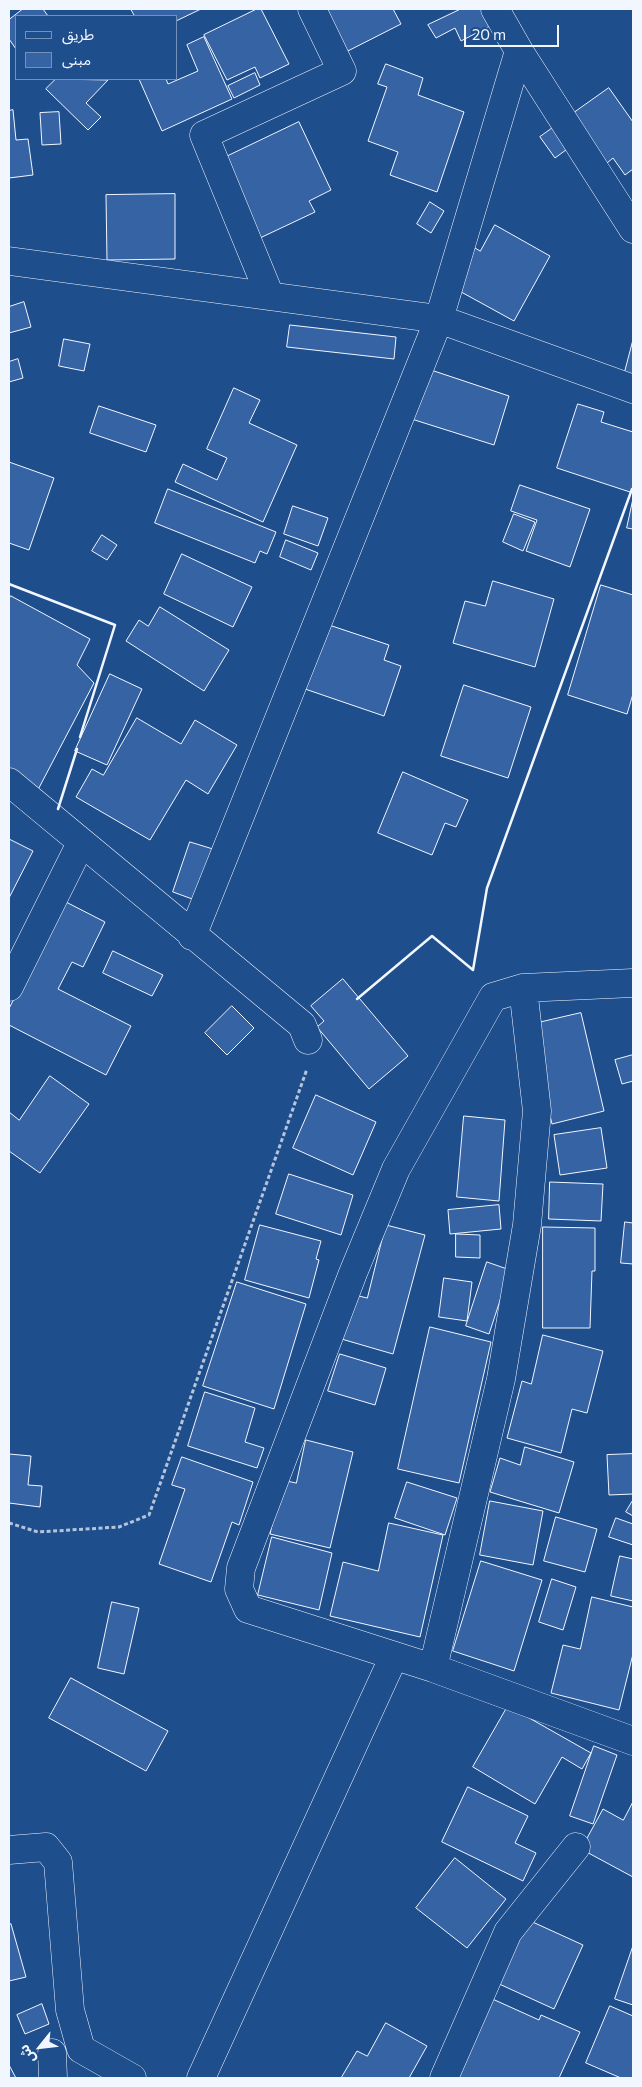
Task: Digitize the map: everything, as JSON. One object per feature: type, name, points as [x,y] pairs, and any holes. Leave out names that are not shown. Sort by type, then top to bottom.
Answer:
[{"type":"street","points":[[270,296],[204,134],[342,71],[312,9]]},
{"type":"street","points":[[495,9],[519,51],[633,229]]},
{"type":"street","points":[[192,936],[439,319],[519,51]]},
{"type":"street","points":[[9,262],[439,319],[633,389]]},
{"type":"street","points":[[9,782],[192,936],[302,1025],[308,1040]]},
{"type":"street","points":[[9,987],[81,843]]},
{"type":"street","points":[[633,983],[523,988],[493,997],[396,1169],[353,1273],[241,1568],[239,1589],[248,1609],[433,1668],[633,1741]]},
{"type":"street","points":[[433,1668],[501,1379],[527,1225],[537,1111],[523,988]]},
{"type":"street","points":[[201,2078],[394,1656]]},
{"type":"street","points":[[9,1850],[46,1846],[58,1862],[70,2010],[80,2049],[132,2078]]},
{"type":"street","points":[[444,2078],[508,1932],[576,1847]]},
{"type":"path","points":[[9,1524],[38,1532],[119,1527],[149,1515],[307,1068],[310,1054],[308,1040]]},
{"type":"building","points":[[23,9],[43,9],[47,15],[15,15]]},
{"type":"building","points":[[131,9],[201,9],[178,20],[178,15],[134,15]]},
{"type":"building","points":[[257,9],[261,9],[289,64],[260,78],[255,67],[227,80],[204,35]]},
{"type":"building","points":[[312,9],[393,9],[401,24],[336,57]]},
{"type":"building","points":[[461,9],[481,9],[490,26],[461,41],[455,28],[436,38],[428,25]]},
{"type":"building","points":[[15,15],[15,48],[9,39],[9,20]]},
{"type":"building","points":[[204,37],[232,99],[162,131],[139,80],[166,80],[168,84],[198,71],[187,45]]},
{"type":"building","points":[[386,64],[423,78],[418,95],[464,112],[437,192],[390,175],[398,152],[368,141],[387,87],[378,84]]},
{"type":"building","points":[[255,73],[260,85],[234,98],[228,86]]},
{"type":"building","points":[[55,80],[108,80],[86,103],[101,117],[88,130],[46,89]]},
{"type":"building","points":[[609,88],[633,122],[633,169],[625,175],[613,158],[607,163],[574,144],[555,158],[540,137]]},
{"type":"building","points":[[13,110],[16,140],[28,139],[33,175],[9,178],[9,111]]},
{"type":"building","points":[[59,112],[61,144],[42,145],[40,113]]},
{"type":"building","points":[[299,122],[331,190],[309,201],[315,212],[243,246],[205,167]]},
{"type":"building","points":[[175,194],[175,259],[107,260],[106,195]]},
{"type":"building","points":[[430,202],[444,211],[431,233],[417,224]]},
{"type":"building","points":[[495,225],[550,256],[514,321],[443,282],[465,242],[480,251]]},
{"type":"building","points":[[24,302],[31,327],[9,333],[9,307]]},
{"type":"building","points":[[290,325],[396,337],[394,359],[287,347]]},
{"type":"building","points":[[64,339],[90,344],[84,371],[59,366]]},
{"type":"building","points":[[633,340],[633,391],[621,387]]},
{"type":"building","points":[[18,359],[23,378],[9,382],[9,362]]},
{"type":"building","points":[[419,366],[509,396],[494,445],[402,416]]},
{"type":"building","points":[[234,388],[260,400],[249,423],[297,445],[263,522],[175,482],[183,464],[217,480],[227,458],[207,449]]},
{"type":"building","points":[[578,404],[604,412],[601,422],[633,432],[633,493],[557,468]]},
{"type":"building","points":[[99,406],[156,425],[146,452],[90,433]]},
{"type":"building","points":[[9,462],[54,478],[29,550],[9,543]]},
{"type":"building","points":[[520,485],[590,509],[570,567],[526,551],[537,520],[511,511]]},
{"type":"building","points":[[168,489],[276,532],[267,554],[260,551],[255,563],[155,523]]},
{"type":"building","points":[[633,499],[633,529],[627,528]]},
{"type":"building","points":[[293,506],[328,518],[318,546],[284,534]]},
{"type":"building","points":[[514,514],[535,522],[523,551],[503,542]]},
{"type":"building","points":[[102,535],[117,545],[107,560],[92,551]]},
{"type":"building","points":[[286,540],[318,553],[311,570],[280,557]]},
{"type":"building","points":[[182,554],[252,587],[233,627],[164,594]]},
{"type":"building","points":[[493,581],[554,599],[535,667],[453,643],[465,601],[485,606]]},
{"type":"building","points":[[601,585],[633,595],[633,694],[627,714],[568,695]]},
{"type":"building","points":[[11,596],[90,639],[77,665],[94,683],[31,803],[9,791],[9,599]]},
{"type":"building","points":[[160,607],[229,650],[204,691],[126,641],[139,620],[148,626]]},
{"type":"building","points":[[326,624],[389,645],[384,660],[401,666],[384,716],[305,689]]},
{"type":"building","points":[[110,674],[142,689],[107,765],[75,751]]},
{"type":"building","points":[[464,685],[531,707],[508,778],[441,756]]},
{"type":"building","points":[[137,718],[181,744],[195,720],[237,745],[208,794],[186,780],[150,840],[76,797],[92,769],[103,775]]},
{"type":"building","points":[[403,772],[468,800],[456,827],[445,823],[432,855],[378,833]]},
{"type":"building","points":[[9,839],[33,851],[9,898]]},
{"type":"building","points":[[190,842],[213,849],[195,900],[173,892]]},
{"type":"building","points":[[64,901],[105,922],[83,967],[72,962],[58,989],[131,1026],[106,1075],[9,1025],[9,1009]]},
{"type":"building","points":[[113,951],[163,975],[152,996],[103,973]]},
{"type":"building","points":[[343,979],[408,1056],[369,1089],[317,1027],[324,1021],[311,1006]]},
{"type":"building","points":[[232,1006],[254,1028],[227,1055],[205,1033]]},
{"type":"building","points":[[581,1013],[604,1111],[552,1124],[529,1025]]},
{"type":"building","points":[[633,1055],[633,1081],[622,1084],[615,1060]]},
{"type":"building","points":[[50,1076],[89,1104],[40,1173],[9,1151],[9,1112],[19,1120]]},
{"type":"building","points":[[316,1095],[376,1122],[353,1175],[293,1148]]},
{"type":"building","points":[[464,1116],[505,1120],[499,1201],[457,1197]]},
{"type":"building","points":[[601,1128],[607,1168],[560,1175],[554,1135]]},
{"type":"building","points":[[289,1174],[353,1195],[341,1235],[276,1214]]},
{"type":"building","points":[[550,1182],[603,1184],[601,1221],[549,1219]]},
{"type":"building","points":[[499,1205],[501,1229],[450,1234],[448,1210]]},
{"type":"building","points":[[625,1222],[633,1223],[633,1264],[621,1263]]},
{"type":"building","points":[[260,1225],[321,1241],[316,1259],[319,1260],[309,1298],[245,1280]]},
{"type":"building","points":[[386,1225],[425,1235],[393,1354],[338,1338],[351,1294],[367,1298]]},
{"type":"building","points":[[543,1227],[595,1228],[595,1271],[592,1271],[590,1328],[543,1328]]},
{"type":"building","points":[[456,1234],[480,1235],[480,1258],[456,1257]]},
{"type":"building","points":[[487,1262],[510,1270],[489,1334],[466,1326]]},
{"type":"building","points":[[444,1278],[472,1282],[467,1321],[439,1317]]},
{"type":"building","points":[[237,1282],[306,1304],[274,1409],[203,1386]]},
{"type":"building","points":[[430,1327],[491,1342],[459,1483],[398,1469]]},
{"type":"building","points":[[543,1335],[603,1351],[587,1413],[572,1409],[561,1453],[507,1438],[522,1381],[531,1384]]},
{"type":"building","points":[[340,1354],[386,1368],[375,1405],[328,1391]]},
{"type":"building","points":[[205,1392],[255,1408],[245,1442],[264,1448],[257,1468],[188,1446]]},
{"type":"building","points":[[306,1440],[353,1452],[330,1548],[270,1534],[282,1480],[296,1483]]},
{"type":"building","points":[[525,1447],[574,1462],[559,1513],[490,1492],[500,1458],[520,1465]]},
{"type":"building","points":[[9,1454],[31,1456],[28,1485],[42,1486],[40,1507],[9,1503]]},
{"type":"building","points":[[633,1454],[633,1494],[609,1495],[607,1455]]},
{"type":"building","points":[[182,1457],[253,1482],[239,1525],[232,1522],[211,1582],[159,1564],[185,1489],[172,1485]]},
{"type":"building","points":[[407,1482],[457,1498],[445,1535],[395,1518]]},
{"type":"building","points":[[633,1500],[633,1516],[626,1512]]},
{"type":"building","points":[[490,1501],[543,1511],[533,1565],[480,1555]]},
{"type":"building","points":[[556,1517],[597,1529],[585,1572],[544,1561]]},
{"type":"building","points":[[616,1518],[633,1524],[633,1545],[609,1537]]},
{"type":"building","points":[[389,1523],[443,1535],[420,1637],[330,1616],[343,1562],[378,1571]]},
{"type":"building","points":[[272,1537],[332,1553],[319,1610],[258,1595]]},
{"type":"building","points":[[620,1556],[633,1559],[633,1601],[611,1596]]},
{"type":"building","points":[[481,1561],[542,1580],[514,1671],[453,1651]]},
{"type":"building","points":[[552,1579],[576,1587],[563,1630],[539,1622]]},
{"type":"building","points":[[592,1597],[633,1607],[633,1654],[619,1710],[551,1693],[563,1645],[580,1649]]},
{"type":"building","points":[[112,1602],[139,1608],[124,1674],[98,1668]]},
{"type":"building","points":[[71,1678],[168,1731],[146,1771],[49,1718]]},
{"type":"building","points":[[508,1706],[591,1753],[582,1769],[562,1757],[535,1804],[473,1767]]},
{"type":"building","points":[[594,1746],[617,1755],[593,1824],[570,1816]]},
{"type":"building","points":[[468,1787],[528,1816],[515,1843],[536,1853],[523,1881],[442,1842]]},
{"type":"building","points":[[633,1802],[633,1877],[581,1849],[603,1809],[623,1820]]},
{"type":"building","points":[[455,1858],[506,1899],[467,1948],[416,1908]]},
{"type":"building","points":[[526,1919],[583,1945],[554,2009],[497,1983]]},
{"type":"building","points":[[11,1924],[26,1977],[9,1981],[9,1925]]},
{"type":"building","points":[[633,1946],[633,2005],[615,1999]]},
{"type":"building","points":[[488,1997],[539,2020],[541,2015],[580,2032],[559,2078],[452,2078]]},
{"type":"building","points":[[42,2004],[49,2024],[25,2034],[17,2015]]},
{"type":"building","points":[[610,2006],[633,2016],[633,2078],[621,2078],[586,2063]]},
{"type":"building","points":[[386,2023],[427,2046],[409,2078],[341,2078],[357,2051],[367,2056]]},
{"type":"building","points":[[9,2065],[16,2078],[9,2078]]},
{"type":"wall","points":[[357,999],[432,936],[473,970],[487,888],[632,489]]},
{"type":"wall","points":[[9,584],[115,625],[80,737]]},
{"type":"wall","points":[[58,809],[77,749]]}]
